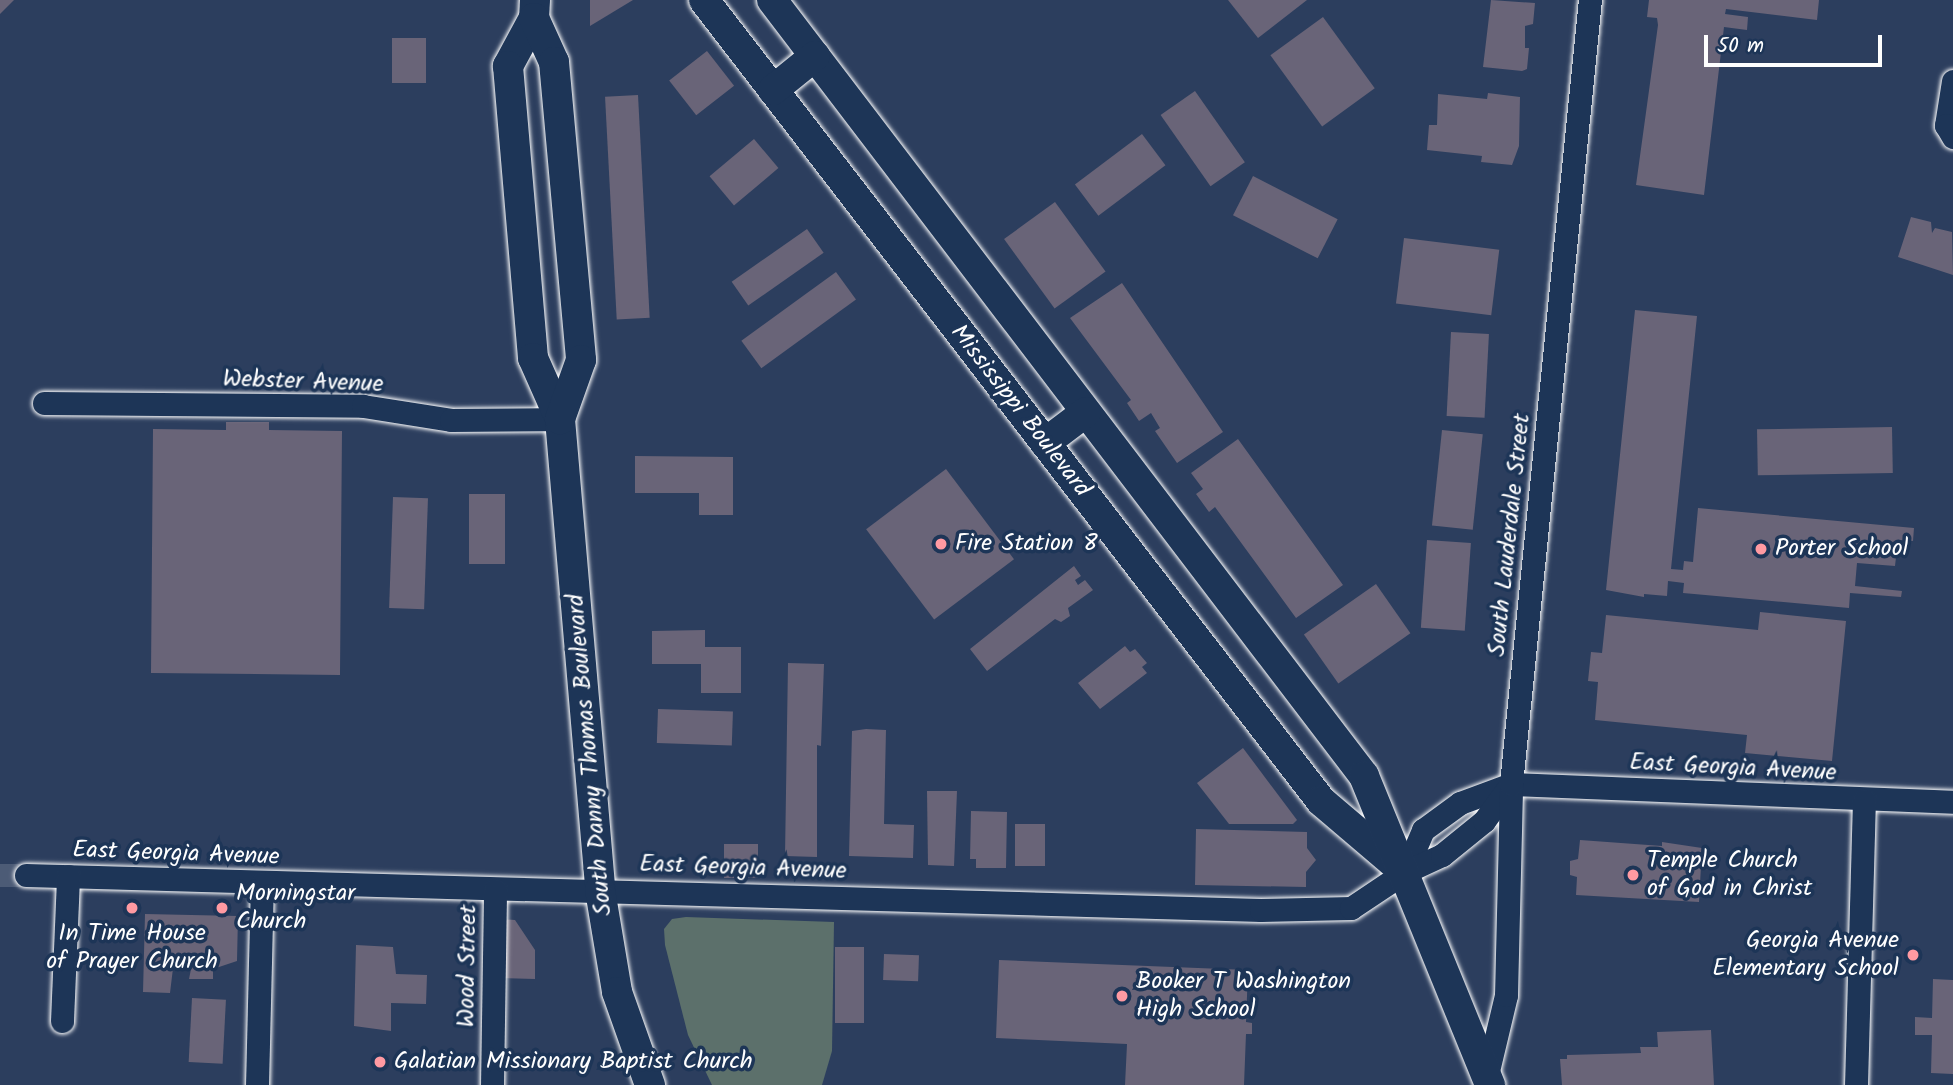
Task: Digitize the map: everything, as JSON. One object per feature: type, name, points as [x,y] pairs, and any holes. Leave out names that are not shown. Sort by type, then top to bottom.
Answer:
[{"type":"main road","name":"Mississippi Boulevard","points":[[704,0],[1321,801],[1405,872]]},
{"type":"main road","name":"Mississippi Boulevard","points":[[772,0],[1364,776],[1488,1080]]},
{"type":"main road","name":"South Danny Thomas Boulevard","points":[[534,9],[554,62],[581,360],[560,419]]},
{"type":"main road","name":"South Danny Thomas Boulevard","points":[[534,9],[508,66],[533,358],[560,419],[600,890],[617,992],[650,1085]]},
{"type":"main road","points":[[773,90],[815,56]]},
{"type":"main road","points":[[1045,443],[1086,412]]},
{"type":"street","name":"South Lauderdale Street","points":[[1488,1080],[1506,995],[1511,784],[1590,0]]},
{"type":"street","points":[[1953,81],[1946,125],[1953,137]]},
{"type":"street","name":"Webster Avenue","points":[[44,403],[363,406],[451,420],[560,419]]},
{"type":"street","name":"East Georgia Avenue","points":[[26,875],[1261,910],[1351,908],[1405,872],[1442,855],[1481,824],[1511,784]]},
{"type":"street","name":"East Georgia Avenue","points":[[1405,872],[1423,830],[1460,803],[1511,784],[1953,802]]},
{"type":"street","points":[[1856,1085],[1864,800]]},
{"type":"street","points":[[62,1021],[68,876]]},
{"type":"street","points":[[257,1085],[262,883]]},
{"type":"street","name":"Wood Street","points":[[492,1085],[495,890]]},
{"type":"green space","points":[[686,917],[834,922],[832,1051],[822,1085],[712,1085],[688,1035],[665,945],[664,929],[672,919]]},
{"type":"building","points":[[0,0],[14,0],[0,14]]},
{"type":"building","points":[[590,0],[633,0],[590,26]]},
{"type":"building","points":[[1228,0],[1307,0],[1258,38]]},
{"type":"building","points":[[1491,0],[1535,3],[1533,24],[1525,26],[1525,48],[1529,48],[1527,69],[1522,71],[1483,67]]},
{"type":"building","points":[[1649,0],[1819,0],[1817,20],[1726,9],[1725,14],[1748,17],[1747,30],[1724,27],[1704,195],[1636,185],[1658,25],[1657,18],[1647,17]]},
{"type":"building","points":[[1323,17],[1375,88],[1322,126],[1270,55]]},
{"type":"building","points":[[392,38],[426,38],[426,83],[392,83]]},
{"type":"building","points":[[707,51],[734,86],[696,115],[669,81]]},
{"type":"building","points":[[1195,91],[1245,162],[1210,186],[1161,115]]},
{"type":"building","points":[[1488,93],[1520,97],[1519,146],[1512,165],[1481,162],[1482,156],[1427,150],[1429,125],[1437,125],[1438,94],[1487,99]]},
{"type":"building","points":[[638,95],[650,318],[617,319],[605,97]]},
{"type":"building","points":[[1142,134],[1165,165],[1098,216],[1075,185]]},
{"type":"building","points":[[754,139],[778,168],[734,205],[710,176]]},
{"type":"building","points":[[1253,176],[1338,219],[1318,258],[1233,215]]},
{"type":"building","points":[[1055,202],[1106,272],[1055,309],[1004,239]]},
{"type":"building","points":[[1911,217],[1931,222],[1932,233],[1935,228],[1952,232],[1953,275],[1898,257]]},
{"type":"building","points":[[807,229],[824,253],[748,306],[732,282]]},
{"type":"building","points":[[1404,238],[1499,250],[1491,315],[1396,304]]},
{"type":"building","points":[[836,272],[856,300],[761,368],[741,341]]},
{"type":"building","points":[[1122,283],[1223,432],[1177,463],[1155,431],[1160,428],[1151,413],[1139,421],[1127,403],[1131,400],[1070,318]]},
{"type":"building","points":[[1635,310],[1697,316],[1671,569],[1683,570],[1684,561],[1693,562],[1698,508],[1914,528],[1913,541],[1898,540],[1895,566],[1857,563],[1855,586],[1902,591],[1901,597],[1850,593],[1849,608],[1683,593],[1684,583],[1668,581],[1667,596],[1644,594],[1644,597],[1606,590]]},
{"type":"building","points":[[1451,332],[1489,334],[1485,418],[1447,416]]},
{"type":"building","points":[[226,422],[269,422],[269,430],[342,431],[340,675],[151,673],[153,429],[226,430]]},
{"type":"building","points":[[1892,427],[1893,473],[1758,475],[1757,429]]},
{"type":"building","points":[[1442,430],[1483,434],[1473,530],[1432,525]]},
{"type":"building","points":[[1238,439],[1343,585],[1296,618],[1215,507],[1209,512],[1196,494],[1203,489],[1191,473]]},
{"type":"building","points":[[635,456],[733,457],[733,515],[699,515],[699,493],[635,493]]},
{"type":"building","name":"Fire Station 8","points":[[946,469],[1014,559],[934,619],[866,529]]},
{"type":"building","points":[[469,494],[505,494],[505,564],[469,564]]},
{"type":"building","points":[[393,497],[428,498],[424,609],[389,608]]},
{"type":"building","points":[[1427,540],[1471,543],[1465,631],[1421,628]]},
{"type":"building","points":[[1074,566],[1081,576],[1075,580],[1078,585],[1085,580],[1093,590],[1068,608],[1070,616],[1061,622],[1055,619],[987,671],[970,649]]},
{"type":"building","points":[[1376,584],[1410,633],[1338,684],[1304,634]]},
{"type":"building","points":[[1760,612],[1846,621],[1832,761],[1745,753],[1747,735],[1595,720],[1598,682],[1588,681],[1591,652],[1602,653],[1606,615],[1758,630]]},
{"type":"building","points":[[705,630],[705,647],[741,647],[741,693],[701,693],[701,664],[652,664],[652,631]]},
{"type":"building","points":[[1125,646],[1130,652],[1135,649],[1147,663],[1142,667],[1147,673],[1100,709],[1078,683]]},
{"type":"building","points":[[788,663],[824,664],[821,746],[817,745],[817,857],[785,856]]},
{"type":"building","points":[[658,709],[733,712],[732,746],[657,743]]},
{"type":"building","points":[[886,730],[884,824],[914,825],[913,858],[849,856],[852,731]]},
{"type":"building","points":[[1243,748],[1297,820],[1293,824],[1229,824],[1197,783]]},
{"type":"building","points":[[927,791],[957,791],[954,866],[928,865]]},
{"type":"building","points":[[971,811],[1007,812],[1006,868],[976,868],[976,859],[970,859]]},
{"type":"building","points":[[1015,824],[1045,824],[1045,866],[1015,866]]},
{"type":"building","points":[[1196,829],[1307,832],[1307,848],[1316,860],[1306,872],[1306,887],[1195,885]]},
{"type":"building","points":[[1580,840],[1662,846],[1662,842],[1702,848],[1699,902],[1576,895],[1577,877],[1570,875],[1570,861],[1578,859]]},
{"type":"building","points":[[724,844],[758,844],[758,878],[724,878]]},
{"type":"building","points":[[145,914],[238,916],[237,961],[213,969],[213,979],[189,979],[193,959],[174,960],[170,993],[143,992]]},
{"type":"building","points":[[499,919],[515,920],[535,950],[535,979],[497,978]]},
{"type":"building","points":[[356,945],[393,947],[396,974],[427,975],[426,1004],[391,1003],[391,1031],[354,1026]]},
{"type":"building","points":[[835,947],[864,947],[864,1023],[835,1023]]},
{"type":"building","points":[[884,954],[919,955],[918,981],[883,980]]},
{"type":"building","name":"Booker T Washington High School","points":[[999,960],[1248,970],[1246,1022],[1252,1023],[1252,1034],[1246,1034],[1244,1085],[1125,1085],[1127,1044],[996,1038]]},
{"type":"building","points":[[1933,979],[1953,980],[1953,1074],[1931,1073],[1932,1035],[1915,1035],[1915,1017],[1932,1018]]},
{"type":"building","points":[[192,998],[226,1000],[223,1064],[189,1062]]},
{"type":"building","points":[[1711,1030],[1714,1085],[1562,1085],[1560,1059],[1567,1059],[1567,1055],[1641,1053],[1640,1047],[1658,1047],[1657,1032]]},
{"type":"tunnel","points":[[0,875],[26,875]]},
{"type":"place","name":"Fire Station 8","points":[[941,544]]},
{"type":"place","name":"Porter School","points":[[1761,549]]},
{"type":"place","name":"Temple Church of God in Christ","points":[[1633,875]]},
{"type":"place","name":"In Time House of Prayer Church","points":[[132,908]]},
{"type":"place","name":"Morningstar Church","points":[[222,908]]},
{"type":"place","name":"Georgia Avenue Elementary School","points":[[1913,955]]},
{"type":"place","name":"Booker T Washington High School","points":[[1122,996]]},
{"type":"place","name":"Galatian Missionary Baptist Church","points":[[380,1062]]}]
